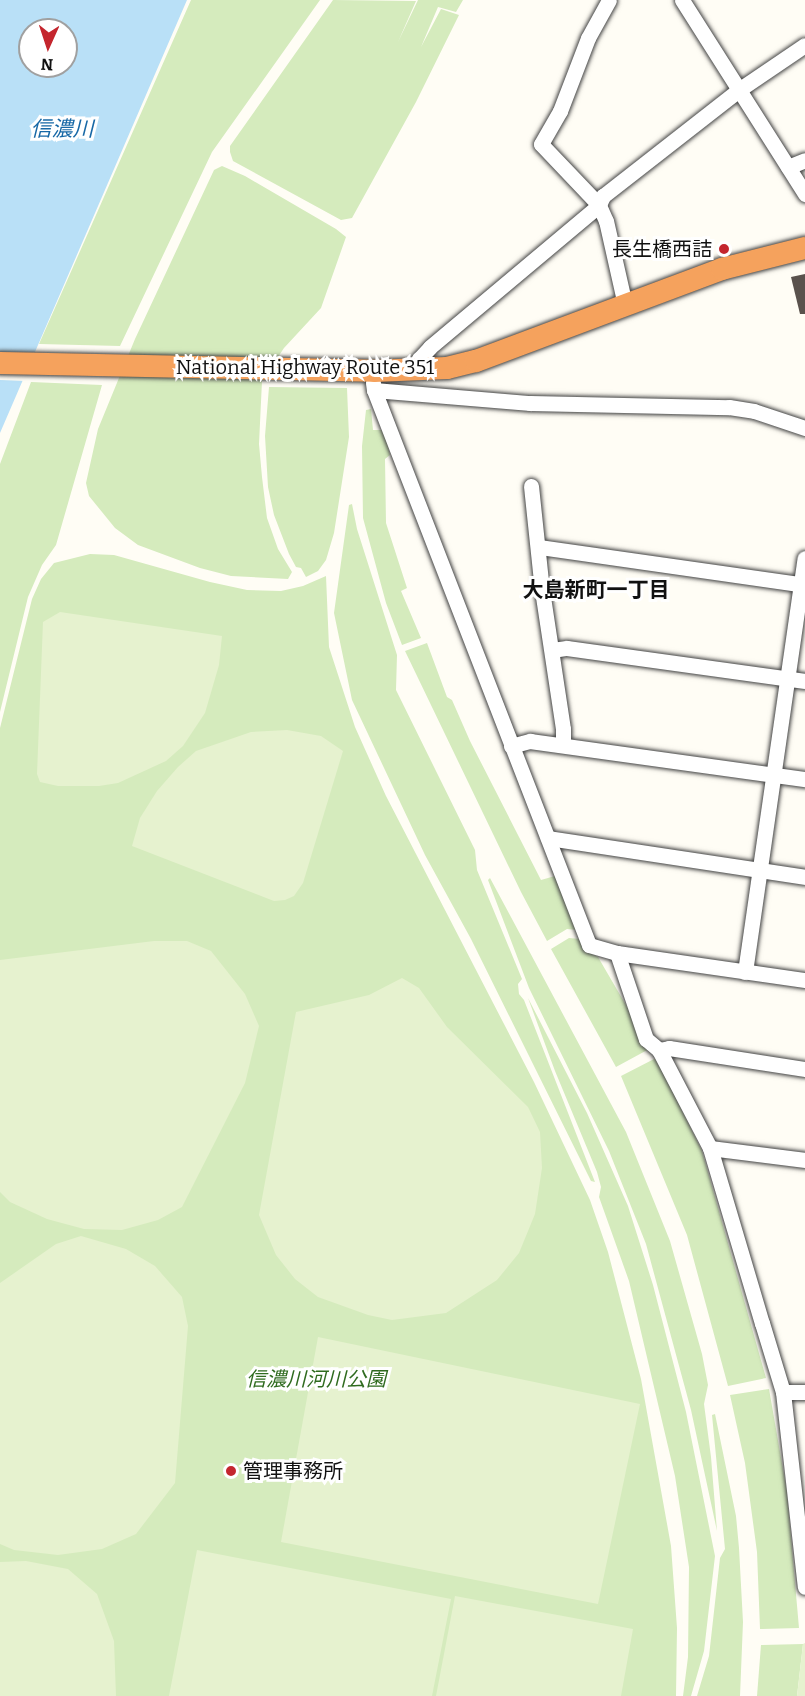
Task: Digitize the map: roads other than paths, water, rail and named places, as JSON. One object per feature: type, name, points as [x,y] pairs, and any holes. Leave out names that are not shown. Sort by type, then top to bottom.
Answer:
[{"type":"highway","name":"National Highway Route 351","points":[[0,363],[340,370],[374,381],[415,371],[447,368],[476,361],[722,269],[805,248]]},
{"type":"street","points":[[609,0],[588,38],[560,111],[541,144],[599,205],[606,221],[625,305]]},
{"type":"street","points":[[682,0],[805,194]]},
{"type":"street","points":[[415,371],[419,359],[430,347],[599,205],[603,196],[740,89],[805,45]]},
{"type":"street","points":[[788,166],[805,160]]},
{"type":"street","points":[[805,428],[754,411],[729,407],[530,404],[374,381],[511,746],[589,945],[617,953],[805,981]]},
{"type":"street","points":[[531,486],[542,590],[563,729],[562,745]]},
{"type":"street","points":[[539,547],[803,584]]},
{"type":"street","points":[[745,972],[805,558]]},
{"type":"street","points":[[552,650],[567,648],[805,681]]},
{"type":"street","points":[[511,746],[530,741],[805,779]]},
{"type":"street","points":[[548,838],[805,877]]},
{"type":"street","points":[[617,953],[646,1039],[659,1050],[710,1148],[783,1392],[799,1471],[805,1587]]},
{"type":"street","points":[[659,1050],[669,1048],[805,1068]]},
{"type":"street","points":[[710,1148],[805,1160]]},
{"type":"street","points":[[783,1392],[805,1392]]},
{"type":"water","name":"信濃川","points":[[0,0],[187,0],[0,433]]},
{"type":"place","name":"長生橋西詰","points":[[724,249]]},
{"type":"place","name":"管理事務所","points":[[231,1471]]},
{"type":"district","name":"大島新町一丁目","points":[[596,590]]},
{"type":"park label","name":"信濃川河川公園","points":[[316,1379]]}]
